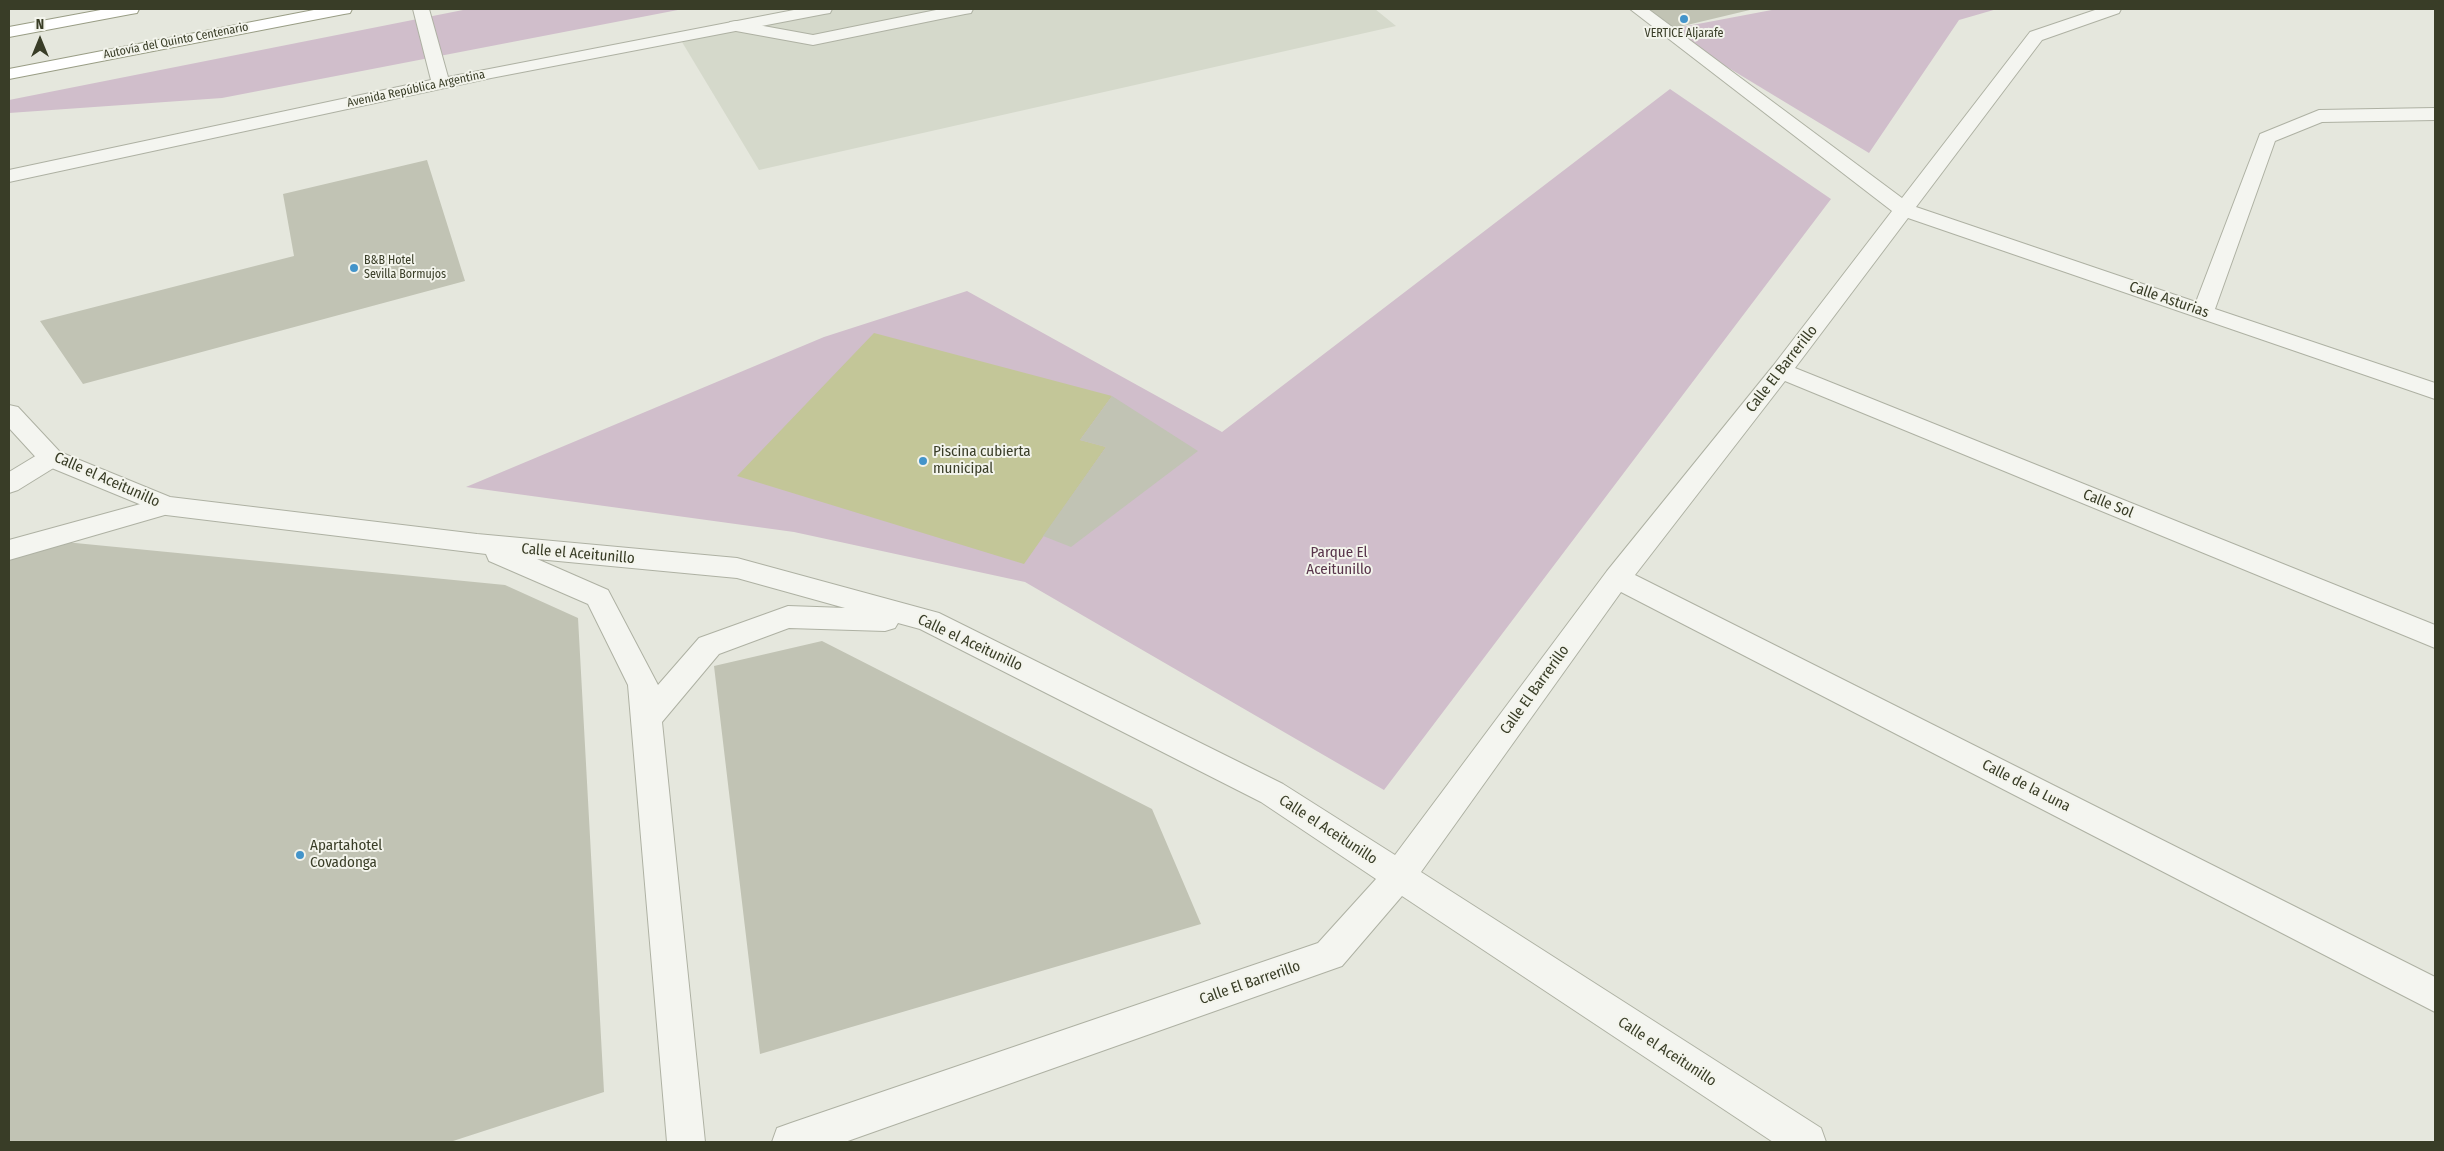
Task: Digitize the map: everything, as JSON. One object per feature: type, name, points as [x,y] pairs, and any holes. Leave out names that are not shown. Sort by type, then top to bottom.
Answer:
[{"type":"highway","points":[[9,32],[131,9]]},
{"type":"highway","name":"Autovía del Quinto Centenario","points":[[9,74],[344,9]]},
{"type":"street","points":[[421,9],[429,32],[441,84]]},
{"type":"street","name":"Avenida República Argentina","points":[[9,176],[441,84],[824,9]]},
{"type":"street","points":[[736,26],[812,40],[965,9]]},
{"type":"street","name":"Calle Asturias","points":[[1638,9],[1904,210],[2435,391]]},
{"type":"street","name":"Calle El Barrerillo","points":[[791,1142],[1330,955],[1398,876],[1617,578],[1780,371],[2036,36],[2112,9]]},
{"type":"street","points":[[2203,312],[2267,138],[2319,116],[2435,114]]},
{"type":"street","name":"Calle Sol","points":[[1780,371],[2435,636]]},
{"type":"street","name":"Calle el Aceitunillo","points":[[9,413],[51,458],[166,506],[477,544],[737,568],[929,621],[1272,793],[1806,1142]]},
{"type":"street","points":[[9,484],[51,458]]},
{"type":"street","points":[[9,550],[166,506]]},
{"type":"street","points":[[477,544],[598,597],[643,685],[686,1142]]},
{"type":"street","name":"Calle de la Luna","points":[[1617,578],[2435,995]]},
{"type":"street","points":[[646,719],[709,646],[788,617],[929,621]]},
{"type":"shaded area","points":[[825,9],[1375,9],[1396,26],[759,170],[679,37]]},
{"type":"shaded area","name":"Piscina cubierta municipal","points":[[874,333],[1112,396],[1080,440],[1106,447],[1024,564],[737,476]]},
{"type":"green space","points":[[468,9],[683,9],[222,98],[9,113],[9,100]]},
{"type":"green space","points":[[1777,9],[1997,9],[1959,20],[1869,153],[1666,30]]},
{"type":"green space","name":"Parque El Aceitunillo","points":[[1670,89],[1831,199],[1384,790],[1025,582],[794,532],[466,487],[824,337],[967,291],[1222,432]]},
{"type":"building","name":"VERTICE Aljarafe","points":[[1647,9],[1754,9],[1666,30]]},
{"type":"building","name":"B&B Hotel Sevilla Bormujos","points":[[427,160],[465,281],[83,384],[40,321],[294,256],[283,194]]},
{"type":"building","points":[[1112,396],[1198,451],[1071,547],[1043,536],[1106,447],[1080,440]]},
{"type":"building","name":"Apartahotel Covadonga","points":[[65,542],[505,585],[578,618],[604,1092],[450,1142],[9,1142],[9,558]]},
{"type":"building","points":[[822,641],[1152,809],[1201,924],[760,1054],[714,666]]},
{"type":"place","name":"VERTICE Aljarafe","points":[[1684,19]]},
{"type":"place","name":"B&B Hotel Sevilla Bormujos","points":[[354,268]]},
{"type":"place","name":"Piscina cubierta municipal","points":[[923,461]]},
{"type":"place","name":"Apartahotel Covadonga","points":[[300,855]]}]
